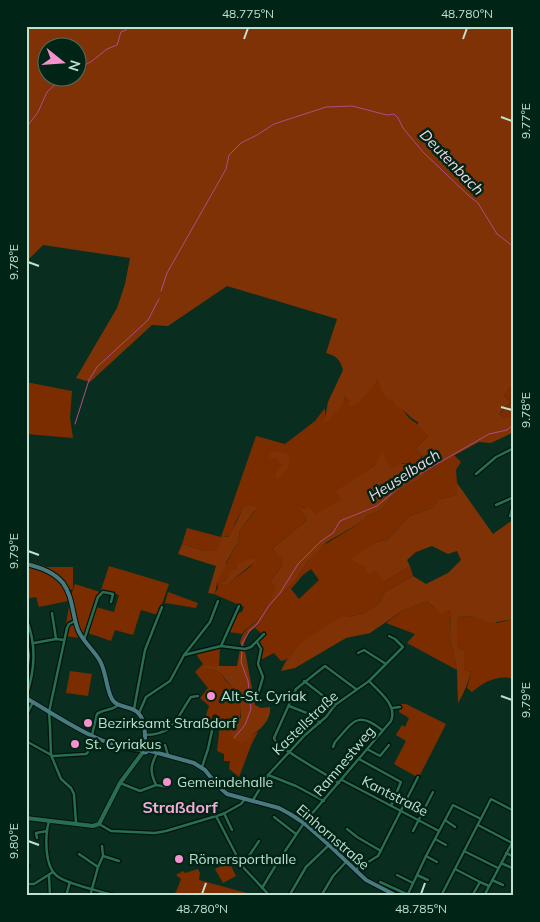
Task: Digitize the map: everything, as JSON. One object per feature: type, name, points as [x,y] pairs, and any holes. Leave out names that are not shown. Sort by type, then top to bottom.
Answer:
[{"type":"main road","points":[[26,564],[48,571],[64,584],[71,601],[75,621],[84,641],[101,663],[111,697],[118,705],[134,709],[139,713],[143,721],[145,735],[144,750]]},
{"type":"main road","points":[[26,698],[92,735],[116,745],[169,756],[202,767]]},
{"type":"main road","name":"Einhornstraße","points":[[202,767],[222,791],[279,808],[304,823],[369,882],[397,896]]},
{"type":"street","points":[[476,474],[496,457],[514,448]]},
{"type":"street","points":[[496,505],[514,497]]},
{"type":"street","points":[[514,503],[510,516],[514,516]]},
{"type":"street","points":[[84,641],[98,597],[103,592],[113,594],[111,602]]},
{"type":"street","points":[[139,713],[146,697],[170,681],[184,655],[210,622],[218,601]]},
{"type":"street","points":[[221,646],[240,606]]},
{"type":"street","points":[[134,709],[145,650],[162,607]]},
{"type":"street","points":[[52,613],[56,639]]},
{"type":"street","points":[[26,618],[34,643],[34,669],[26,698]]},
{"type":"street","points":[[75,621],[68,625],[49,712],[51,754],[61,779],[71,788],[74,794],[76,823]]},
{"type":"street","points":[[184,655],[221,646],[245,650],[257,642],[264,634]]},
{"type":"street","name":"Kastellstraße","points":[[253,800],[268,775],[305,735],[320,723],[335,705],[369,681],[402,647],[395,639],[389,636]]},
{"type":"street","points":[[34,643],[56,639],[64,640]]},
{"type":"street","points":[[26,679],[29,656],[27,642]]},
{"type":"street","points":[[257,642],[261,649],[258,664],[263,677],[258,694]]},
{"type":"street","points":[[358,653],[364,650],[386,664]]},
{"type":"street","points":[[289,752],[275,742],[274,738],[296,689],[304,681],[325,666],[356,689]]},
{"type":"street","points":[[304,681],[335,705]]},
{"type":"street","points":[[369,681],[392,708],[400,707]]},
{"type":"street","points":[[145,735],[159,734],[168,730],[190,698],[198,696]]},
{"type":"street","points":[[26,716],[34,702]]},
{"type":"street","points":[[27,742],[56,756],[86,754],[97,714],[115,708],[118,705]]},
{"type":"street","points":[[288,706],[312,716],[320,723]]},
{"type":"street","name":"Ramnestweg","points":[[262,888],[304,823],[392,718],[392,708]]},
{"type":"street","points":[[202,767],[215,717]]},
{"type":"street","points":[[333,747],[335,742],[355,720],[361,719],[376,725],[382,730]]},
{"type":"street","points":[[367,749],[380,756],[389,744]]},
{"type":"street","points":[[166,745],[169,756]]},
{"type":"street","points":[[26,818],[93,826],[99,824],[120,783],[144,750]]},
{"type":"street","name":"Kantstraße","points":[[289,752],[340,781],[439,830]]},
{"type":"street","points":[[156,785],[150,767],[157,753]]},
{"type":"street","points":[[359,759],[401,782],[391,806]]},
{"type":"street","points":[[268,775],[296,786],[324,801]]},
{"type":"street","points":[[355,870],[378,856],[418,777]]},
{"type":"street","points":[[120,783],[140,791],[156,785],[167,787]]},
{"type":"street","points":[[413,831],[433,792]]},
{"type":"street","points":[[99,824],[112,831],[155,833],[174,830],[224,813],[241,804],[245,799]]},
{"type":"street","points":[[441,896],[491,800],[514,812]]},
{"type":"street","points":[[380,882],[409,895],[426,856],[453,805],[481,819]]},
{"type":"street","points":[[224,813],[232,830]]},
{"type":"street","points":[[216,816],[242,866],[270,896]]},
{"type":"street","points":[[274,818],[296,834]]},
{"type":"street","points":[[445,820],[454,827]]},
{"type":"street","points":[[49,821],[47,831],[48,853],[53,872],[62,880],[116,896]]},
{"type":"street","points":[[478,825],[512,843],[484,896]]},
{"type":"street","points":[[347,829],[381,851]]},
{"type":"street","points":[[36,838],[36,833],[47,831]]},
{"type":"street","points":[[435,839],[446,844]]},
{"type":"street","points":[[242,866],[259,841]]},
{"type":"street","points":[[289,896],[306,868],[329,845]]},
{"type":"street","points":[[90,896],[103,856],[102,846]]},
{"type":"street","points":[[464,851],[498,868]]},
{"type":"street","points":[[79,854],[98,867]]},
{"type":"street","points":[[506,854],[514,857]]},
{"type":"street","points":[[103,856],[119,861]]},
{"type":"street","points":[[426,856],[437,862]]},
{"type":"street","points":[[321,896],[333,876],[346,862]]},
{"type":"street","points":[[501,863],[512,868]]},
{"type":"street","points":[[455,869],[489,886]]},
{"type":"street","points":[[26,884],[34,884],[53,872]]},
{"type":"street","points":[[49,875],[50,896]]},
{"type":"street","points":[[417,875],[428,880]]},
{"type":"street","points":[[397,876],[413,883]]},
{"type":"street","points":[[492,880],[503,885]]},
{"type":"street","points":[[66,896],[70,882]]},
{"type":"street","points":[[472,896],[480,882]]},
{"type":"shaded area","points":[[26,26],[514,26],[514,383],[504,395],[510,403],[499,414],[505,418],[514,418],[514,432],[491,443],[479,442],[435,466],[418,480],[394,494],[380,511],[368,515],[363,521],[327,542],[308,561],[295,581],[271,605],[261,623],[247,634],[243,647],[240,643],[243,634],[262,615],[276,587],[270,582],[282,566],[283,559],[272,549],[307,520],[300,507],[306,509],[309,507],[316,514],[341,499],[336,491],[374,466],[382,452],[392,469],[401,464],[412,465],[423,456],[416,448],[428,436],[418,425],[418,422],[396,406],[392,399],[389,400],[381,390],[378,380],[362,398],[361,402],[352,407],[349,405],[350,401],[345,397],[340,408],[325,423],[323,421],[328,402],[343,370],[338,359],[326,353],[337,319],[227,286],[168,326],[152,325],[90,382],[76,378],[117,308],[125,284],[130,258],[43,245],[26,262]]},
{"type":"shaded area","points":[[378,380],[385,393],[401,407],[408,417],[426,432],[428,436],[416,448],[423,455],[412,465],[403,463],[392,470],[382,453],[374,466],[337,491],[342,499],[316,515],[302,507],[300,510],[307,520],[272,549],[284,558],[282,566],[270,582],[277,587],[266,609],[261,617],[242,634],[229,632],[238,613],[242,612],[244,607],[214,594],[218,588],[217,581],[238,542],[240,530],[255,511],[255,506],[244,506],[231,535],[224,537],[217,551],[205,551],[182,544],[187,528],[221,537],[256,436],[285,444],[315,421],[325,408],[325,418],[346,397],[350,401],[360,398]],"holes":[[[245,561],[255,561],[249,568],[225,586],[222,583],[242,563]]]},
{"type":"shaded area","points":[[26,382],[72,391],[70,418],[73,438],[26,434]]},
{"type":"shaded area","points":[[514,383],[514,418],[505,418],[499,414],[510,403],[504,395]]},
{"type":"shaded area","points":[[275,451],[286,453],[290,457],[288,468],[278,479],[276,479],[276,473],[283,464],[279,463],[277,458],[269,458],[270,454]]},
{"type":"shaded area","points":[[454,455],[461,462],[456,470],[458,495],[439,499],[432,508],[410,516],[387,540],[375,542],[354,563],[375,570],[384,582],[410,566],[413,576],[385,592],[379,603],[365,613],[348,617],[293,652],[287,659],[281,661],[274,653],[262,659],[259,658],[261,650],[258,641],[262,634],[255,628],[261,623],[271,605],[295,581],[308,561],[321,547],[363,521],[368,515],[380,511],[394,494],[418,480],[435,466]],"holes":[[[311,569],[319,580],[299,599],[291,589]]]},
{"type":"shaded area","points":[[457,483],[493,534],[514,519],[514,619],[496,622],[495,624],[470,616],[457,617],[457,646],[464,651],[464,670],[471,672],[466,688],[458,703],[457,670],[450,639],[451,612],[448,611],[441,614],[427,601],[402,611],[370,633],[346,638],[295,668],[281,671],[292,653],[299,646],[325,627],[343,616],[348,617],[365,613],[379,603],[385,592],[413,576],[426,584],[448,573],[461,560],[457,551],[448,554],[432,546],[416,552],[407,560],[410,566],[384,582],[375,571],[368,574],[365,567],[354,563],[352,558],[375,542],[387,540],[410,516],[432,508],[439,499],[457,495]]},
{"type":"shaded area","points":[[244,506],[255,506],[256,509],[240,530],[238,542],[217,582],[214,594],[208,593],[216,566],[178,554],[182,544],[205,551],[217,551],[221,538],[230,535]]},
{"type":"shaded area","points":[[249,559],[256,561],[225,586],[221,583],[237,568],[237,564]]},
{"type":"shaded area","points":[[26,560],[47,567],[73,567],[73,589],[69,590],[60,579],[26,562]]},
{"type":"shaded area","points":[[26,565],[42,571],[61,584],[69,602],[80,638],[64,636],[69,606],[68,601],[39,607],[36,597],[26,599]]},
{"type":"shaded area","points":[[109,566],[169,584],[158,615],[141,610],[133,635],[115,630],[111,641],[88,633],[96,607],[114,612],[119,595],[101,590]]},
{"type":"shaded area","points":[[75,584],[100,592],[84,637],[77,622],[71,595]]},
{"type":"shaded area","points":[[168,592],[198,603],[196,608],[165,603]]},
{"type":"shaded area","points":[[427,601],[435,608],[451,612],[450,639],[457,670],[407,643],[415,634],[386,623],[402,611]]},
{"type":"shaded area","points":[[470,616],[496,623],[514,619],[514,679],[497,678],[481,685],[472,692],[467,688],[471,672],[464,670],[464,651],[457,646],[457,617]]},
{"type":"shaded area","points":[[220,647],[219,667],[214,666],[204,670],[210,669],[221,673],[225,680],[236,689],[241,710],[240,718],[236,719],[235,729],[252,734],[258,732],[239,777],[229,769],[230,761],[224,761],[224,754],[217,751],[220,725],[205,718],[209,706],[200,698],[208,688],[195,672],[203,664],[196,654]]},
{"type":"shaded area","points":[[240,650],[245,651],[255,705],[261,708],[270,707],[268,719],[262,727],[252,734],[252,737],[242,743],[233,739],[232,734],[236,719],[241,718],[236,690],[221,673],[210,669],[204,670],[204,666],[237,666]]},
{"type":"shaded area","points":[[70,671],[92,674],[88,696],[66,693]]},
{"type":"shaded area","points":[[401,704],[406,704],[446,724],[420,775],[417,777],[394,764],[406,741],[396,735],[402,725],[405,727],[409,718],[399,712]]},
{"type":"shaded area","points":[[229,862],[236,876],[223,883],[215,869]]},
{"type":"shaded area","points":[[198,869],[200,873],[199,880],[258,896],[170,896],[176,892],[181,879],[176,875],[183,871],[185,873]]},
{"type":"waterway","points":[[88,63],[107,49],[117,45],[121,32],[126,30],[127,26]]},
{"type":"waterway","points":[[26,128],[38,112],[47,92],[51,88]]},
{"type":"waterway","name":"Deutenbach","points":[[161,291],[167,273],[226,169],[229,155],[241,143],[274,124],[326,107],[352,106],[387,115],[394,114],[423,152],[478,203],[497,234],[514,247]]},
{"type":"waterway","name":"Deutenbach","points":[[75,424],[89,380],[97,367],[148,320],[159,299]]},
{"type":"waterway","name":"Heuselbach","points":[[242,647],[250,630],[257,624],[280,593],[298,564],[320,542],[333,533],[340,521],[377,506],[403,484],[423,472],[489,434],[507,430],[514,424]]},
{"type":"waterway","name":"Heuselbach","points":[[234,738],[245,725],[251,709],[248,681],[241,662],[242,651]]},
{"type":"place","name":"Alt-St. Cyriak","points":[[211,696]]},
{"type":"place","name":"Bezirksamt Straßdorf","points":[[88,723]]},
{"type":"place","name":"St. Cyriakus","points":[[75,744]]},
{"type":"place","name":"Gemeindehalle","points":[[167,782]]},
{"type":"place","name":"Römersporthalle","points":[[179,859]]},
{"type":"district","name":"Straßdorf","points":[[180,807]]}]
